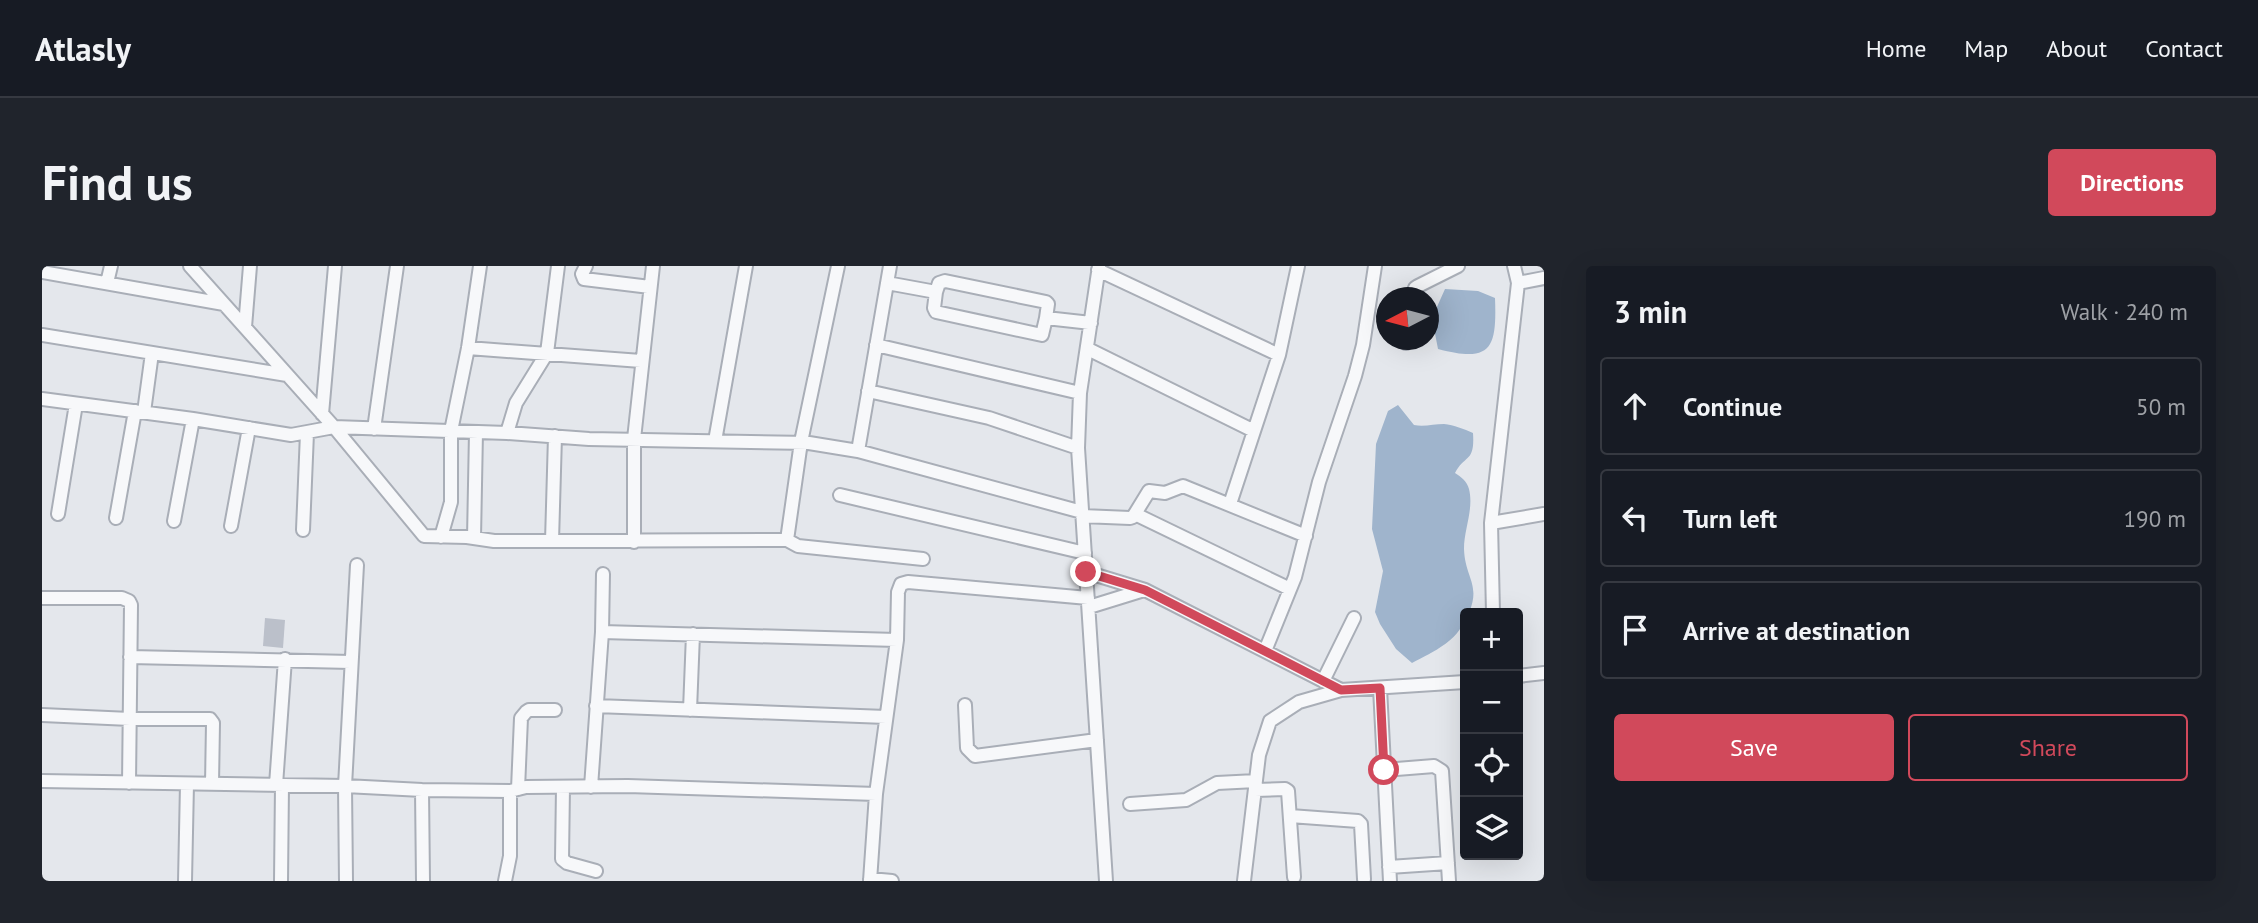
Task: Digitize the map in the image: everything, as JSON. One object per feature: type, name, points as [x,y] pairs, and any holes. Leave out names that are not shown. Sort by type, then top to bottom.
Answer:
[{"type":"street","points":[[107,283],[111,266]]},
{"type":"street","points":[[190,266],[322,414],[424,536],[495,541],[787,540],[798,546],[923,559]]},
{"type":"street","points":[[245,327],[250,266]]},
{"type":"street","points":[[322,414],[335,266]]},
{"type":"street","points":[[374,429],[397,266]]},
{"type":"street","points":[[441,537],[450,502],[452,431],[480,266]]},
{"type":"street","points":[[507,433],[516,403],[547,353],[558,266]]},
{"type":"street","points":[[586,266],[582,274],[584,279],[650,287]]},
{"type":"street","points":[[634,542],[634,439],[653,266]]},
{"type":"street","points":[[715,441],[746,266]]},
{"type":"street","points":[[787,540],[801,442],[838,266]]},
{"type":"street","points":[[858,451],[890,266]]},
{"type":"street","points":[[1230,504],[1279,355],[1298,266]]},
{"type":"street","points":[[1265,651],[1290,589],[1319,482],[1355,376],[1363,345],[1375,266]]},
{"type":"street","points":[[1416,287],[1458,266]]},
{"type":"street","points":[[1493,608],[1491,523],[1518,283],[1514,266]]},
{"type":"street","points":[[1106,881],[1078,449],[1080,393],[1098,268],[1279,355]]},
{"type":"street","points":[[42,269],[224,304]]},
{"type":"street","points":[[1518,283],[1544,278]]},
{"type":"street","points":[[943,281],[1046,302],[1046,318],[1042,335],[936,312],[936,292],[939,283],[943,281]]},
{"type":"street","points":[[887,283],[936,292]]},
{"type":"street","points":[[1046,318],[1091,323]]},
{"type":"street","points":[[42,335],[287,375]]},
{"type":"street","points":[[876,345],[1080,393]]},
{"type":"street","points":[[468,348],[641,361]]},
{"type":"street","points":[[1088,349],[1254,431]]},
{"type":"street","points":[[116,518],[152,352]]},
{"type":"street","points":[[868,391],[989,418],[1078,449]]},
{"type":"street","points":[[42,400],[193,419],[291,435],[334,428],[801,442],[858,451],[1082,514],[1130,519],[1149,491],[1165,493],[1181,486],[1306,536]]},
{"type":"street","points":[[58,514],[75,404]]},
{"type":"street","points":[[174,521],[193,419]]},
{"type":"street","points":[[231,526],[249,428]]},
{"type":"street","points":[[474,538],[476,432]]},
{"type":"street","points":[[303,530],[307,433]]},
{"type":"street","points":[[552,541],[555,436]]},
{"type":"street","points":[[840,495],[1085,553]]},
{"type":"street","points":[[1135,514],[1290,589]]},
{"type":"street","points":[[1491,523],[1544,514]]},
{"type":"street","points":[[346,881],[345,786],[357,565]]},
{"type":"street","points":[[1086,572],[1145,590],[1341,690]]},
{"type":"street","points":[[591,787],[604,574]]},
{"type":"street","points":[[892,881],[870,880],[876,794],[897,640],[898,592],[901,584],[1088,603],[1145,590]]},
{"type":"street","points":[[42,598],[127,598],[131,605],[129,783]]},
{"type":"street","points":[[1323,681],[1354,618]]},
{"type":"street","points":[[602,632],[897,640]]},
{"type":"street","points":[[690,710],[693,634]]},
{"type":"street","points":[[131,657],[351,662]]},
{"type":"street","points":[[281,881],[279,785],[285,659]]},
{"type":"street","points":[[1523,675],[1544,673]]},
{"type":"street","points":[[1244,881],[1259,755],[1270,721],[1299,702],[1341,690],[1460,682]]},
{"type":"street","points":[[1380,688],[1390,881]]},
{"type":"street","points":[[965,705],[967,748],[975,756],[1097,740]]},
{"type":"street","points":[[596,706],[886,717]]},
{"type":"street","points":[[505,881],[510,856],[521,718],[529,710],[555,710]]},
{"type":"street","points":[[42,715],[210,719],[213,723],[212,784]]},
{"type":"street","points":[[1384,770],[1434,766],[1442,771],[1449,881]]},
{"type":"street","points":[[42,781],[345,786],[422,790],[591,787],[876,794]]},
{"type":"street","points":[[1130,804],[1186,800],[1217,783],[1285,789],[1289,795],[1294,877]]},
{"type":"street","points":[[185,881],[187,784]]},
{"type":"street","points":[[563,787],[562,859],[567,863],[596,871]]},
{"type":"street","points":[[422,790],[423,881]]},
{"type":"street","points":[[1290,816],[1359,821],[1364,879]]},
{"type":"street","points":[[1390,867],[1448,863]]},
{"type":"water","points":[[1445,289],[1478,291],[1495,298],[1494,329],[1487,348],[1470,354],[1439,349],[1439,302]]},
{"type":"water","points":[[1398,405],[1414,425],[1444,424],[1473,433],[1471,454],[1455,473],[1467,484],[1470,496],[1464,549],[1473,588],[1472,603],[1470,608],[1460,608],[1460,628],[1446,644],[1412,663],[1396,649],[1375,612],[1383,571],[1372,529],[1376,444],[1388,411]]},
{"type":"building","points":[[265,618],[285,620],[283,648],[263,646]]},
{"type":"route","points":[[1086,572],[1145,590],[1341,690],[1380,688],[1384,770]]}]
